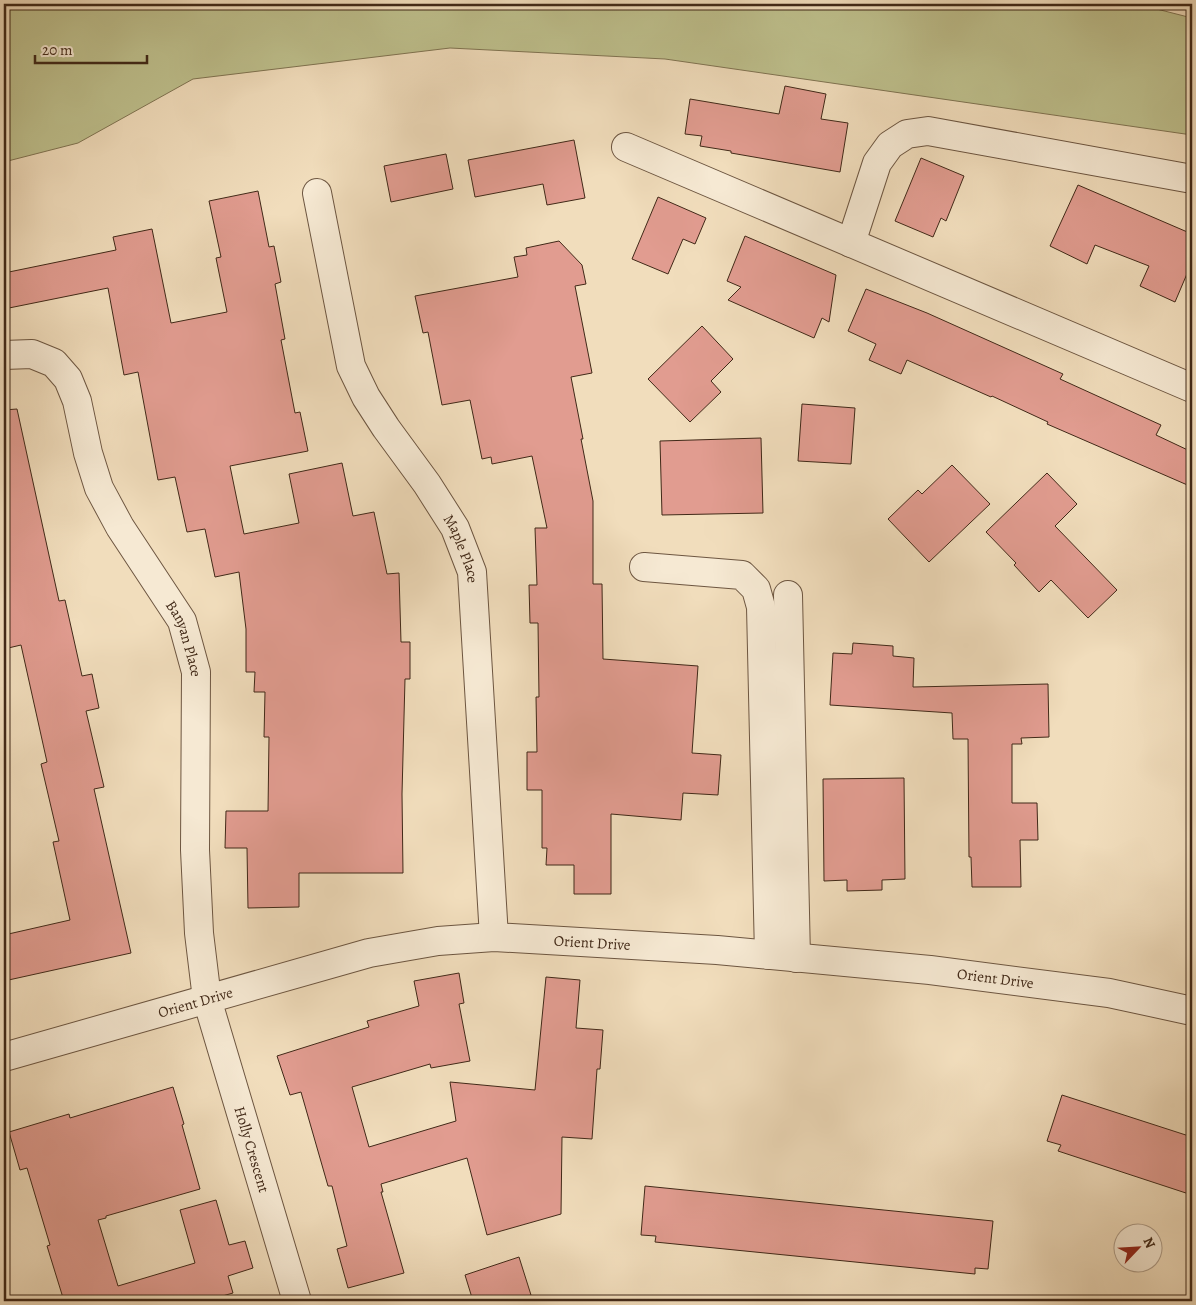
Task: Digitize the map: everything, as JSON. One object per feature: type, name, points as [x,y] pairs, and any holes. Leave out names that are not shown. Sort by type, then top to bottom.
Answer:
[{"type":"street","points":[[851,242],[877,163],[890,145],[907,134],[928,131],[1192,179]]},
{"type":"street","points":[[626,146],[1192,388]]},
{"type":"street","name":"Maple Place","points":[[317,193],[351,366],[366,397],[427,484],[455,528],[472,572],[494,937]]},
{"type":"street","name":"Banyan Place","points":[[4,355],[32,354],[54,363],[68,379],[76,400],[88,453],[99,488],[120,527],[182,621],[196,672],[195,850],[199,934],[207,999]]},
{"type":"street","points":[[644,566],[742,575],[756,590],[761,607],[769,956]]},
{"type":"street","points":[[788,595],[796,958]]},
{"type":"street","name":"Orient Drive","points":[[4,1057],[369,953],[438,941],[494,937],[717,950],[930,970],[1109,993],[1192,1011]]},
{"type":"street","name":"Holly Crescent","points":[[207,999],[297,1301]]},
{"type":"green space","points":[[4,4],[1137,4],[1192,18],[1192,135],[665,59],[450,48],[193,79],[78,143],[4,162]]},
{"type":"building","points":[[785,86],[826,94],[821,119],[848,123],[840,172],[700,146],[702,136],[685,134],[690,99],[779,114]]},
{"type":"building","points":[[574,140],[585,198],[547,205],[543,184],[475,197],[468,160]]},
{"type":"building","points":[[446,154],[453,189],[391,202],[384,166]]},
{"type":"building","points":[[921,158],[964,176],[946,221],[941,218],[933,237],[895,221]]},
{"type":"building","points":[[1078,185],[1192,234],[1192,262],[1175,302],[1140,286],[1149,266],[1095,245],[1087,264],[1050,246]]},
{"type":"building","points":[[258,191],[269,247],[274,246],[281,282],[275,284],[285,339],[281,340],[295,413],[300,412],[308,451],[230,466],[244,534],[299,523],[289,474],[342,463],[353,516],[374,512],[387,574],[399,573],[401,642],[410,642],[410,679],[405,679],[402,794],[403,873],[299,873],[299,907],[248,908],[247,848],[225,848],[226,811],[268,811],[269,737],[264,737],[265,692],[254,692],[255,672],[246,672],[246,629],[239,572],[215,577],[205,529],[187,532],[175,477],[158,480],[138,372],[124,375],[108,288],[4,309],[4,273],[116,250],[113,237],[152,229],[171,323],[227,312],[216,258],[221,257],[209,201]]},
{"type":"building","points":[[658,197],[706,218],[695,244],[683,239],[668,274],[632,259]]},
{"type":"building","points":[[745,236],[836,275],[829,322],[822,318],[814,338],[728,300],[741,287],[727,281]]},
{"type":"building","points":[[559,241],[582,265],[586,284],[575,286],[592,373],[571,377],[593,501],[593,584],[602,584],[603,659],[698,666],[692,753],[721,755],[718,795],[683,793],[681,820],[611,814],[611,894],[574,894],[574,865],[546,865],[547,848],[542,848],[542,790],[527,790],[527,752],[537,752],[536,697],[539,697],[538,623],[530,623],[529,585],[537,585],[535,528],[547,528],[532,456],[492,464],[491,457],[482,459],[470,400],[442,405],[428,332],[423,333],[415,296],[518,277],[514,257],[527,255],[526,248]]},
{"type":"building","points":[[866,289],[927,313],[1063,374],[1060,379],[1161,425],[1156,435],[1192,452],[1192,487],[1047,424],[1048,422],[992,396],[907,360],[901,374],[869,360],[876,344],[848,331]]},
{"type":"building","points":[[702,326],[733,359],[711,381],[721,392],[690,422],[648,379]]},
{"type":"building","points":[[802,404],[855,408],[851,464],[798,461]]},
{"type":"building","points":[[17,409],[59,601],[65,600],[82,676],[92,674],[99,708],[86,711],[104,787],[94,789],[131,953],[4,981],[4,935],[70,920],[53,842],[59,841],[41,764],[47,762],[21,645],[4,649],[4,410]]},
{"type":"building","points":[[761,438],[763,513],[662,515],[660,441]]},
{"type":"building","points":[[952,465],[990,504],[929,562],[888,519],[918,490],[922,494]]},
{"type":"building","points":[[1047,473],[1077,504],[1055,526],[1117,590],[1088,618],[1051,580],[1039,592],[1014,565],[1016,563],[986,532]]},
{"type":"building","points":[[853,643],[893,646],[893,656],[914,658],[913,687],[1048,684],[1049,737],[1021,738],[1022,744],[1012,744],[1012,803],[1037,803],[1038,840],[1020,840],[1021,887],[972,887],[971,857],[969,857],[968,739],[953,739],[952,713],[830,705],[833,653],[852,654]]},
{"type":"building","points":[[904,778],[905,879],[882,880],[882,890],[847,891],[847,880],[824,881],[823,779]]},
{"type":"building","points":[[459,973],[464,1003],[459,1004],[470,1061],[431,1068],[430,1064],[352,1087],[369,1147],[456,1121],[450,1082],[535,1090],[546,977],[580,980],[576,1028],[603,1030],[600,1069],[597,1069],[592,1139],[562,1137],[561,1214],[487,1235],[467,1158],[381,1184],[383,1192],[381,1192],[404,1273],[348,1288],[337,1249],[347,1246],[332,1186],[328,1186],[301,1092],[290,1095],[277,1056],[369,1027],[367,1021],[419,1006],[414,981]]},
{"type":"building","points":[[173,1087],[200,1189],[106,1216],[106,1218],[98,1220],[118,1286],[195,1263],[180,1210],[216,1200],[229,1245],[245,1241],[253,1268],[228,1276],[233,1293],[205,1301],[64,1301],[47,1246],[50,1245],[27,1168],[20,1170],[9,1132],[69,1114],[70,1118]]},
{"type":"building","points":[[1062,1095],[1192,1137],[1192,1195],[1058,1151],[1061,1145],[1047,1141]]},
{"type":"building","points":[[645,1186],[993,1221],[988,1269],[975,1268],[975,1274],[655,1242],[656,1236],[641,1235]]},
{"type":"building","points":[[519,1257],[531,1295],[510,1301],[473,1301],[465,1275]]}]
